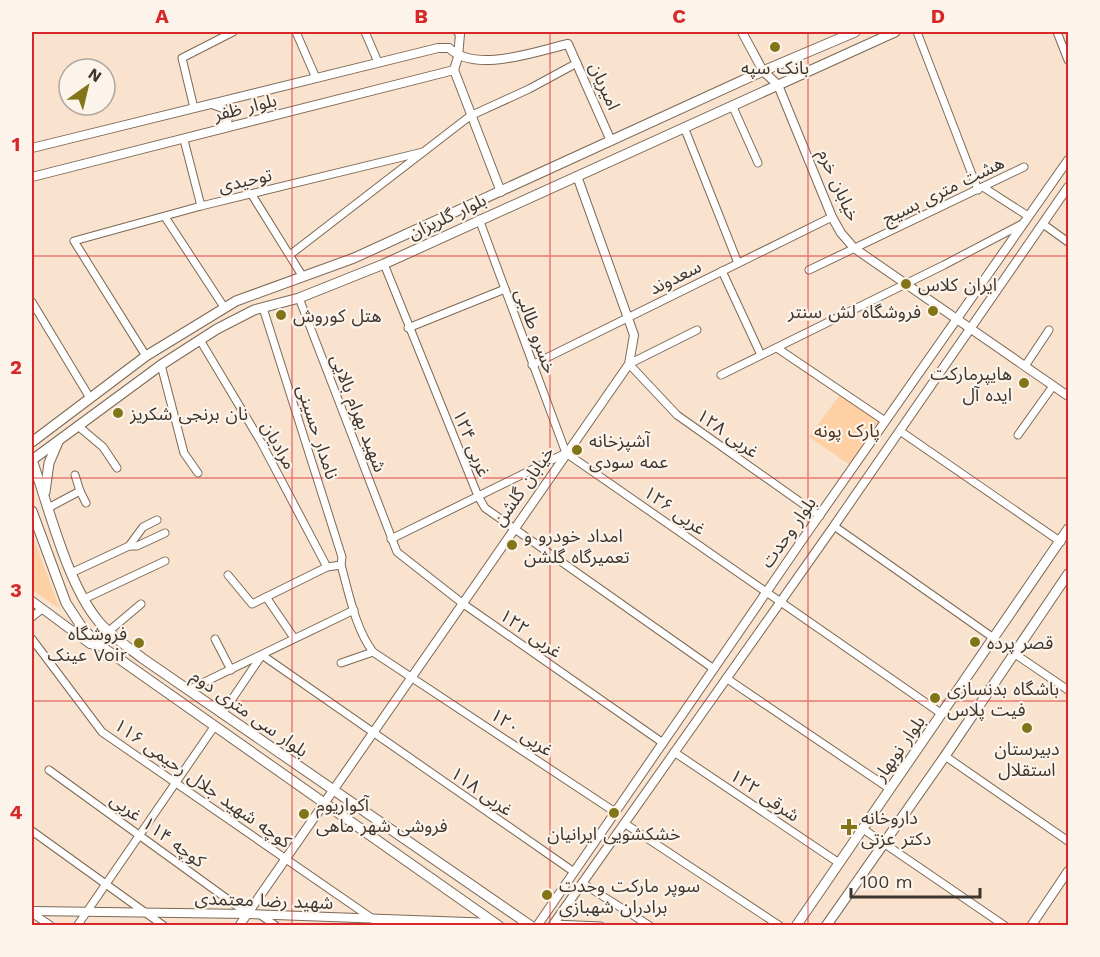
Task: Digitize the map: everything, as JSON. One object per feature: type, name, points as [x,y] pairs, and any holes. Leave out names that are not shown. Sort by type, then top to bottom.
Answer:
[{"type":"main road","name":"بلوار گلریزان","points":[[32,442],[146,356],[236,301],[344,262],[763,70],[855,32]]},
{"type":"main road","name":"بلوار گلریزان","points":[[32,460],[161,365],[246,314],[299,298],[384,264],[895,32]]},
{"type":"main road","points":[[32,431],[42,434]]},
{"type":"main road","points":[[45,498],[49,463],[59,440]]},
{"type":"main road","name":"بلوار سی متری دوم","points":[[32,460],[71,573],[99,623],[142,658],[531,926]]},
{"type":"main road","name":"بلوار سی متری دوم","points":[[32,512],[66,603],[83,630],[101,646],[497,924]]},
{"type":"main road","name":"بلوار نوبهار","points":[[796,926],[1068,530]]},
{"type":"main road","points":[[826,926],[1068,574]]},
{"type":"street","points":[[194,108],[182,58],[233,32]]},
{"type":"street","points":[[296,32],[316,78]]},
{"type":"street","points":[[365,32],[378,62]]},
{"type":"street","points":[[458,32],[460,34],[458,57],[454,70],[501,192]]},
{"type":"street","points":[[742,32],[763,70],[778,85]]},
{"type":"street","points":[[721,375],[906,284],[1026,220],[981,189],[918,32]]},
{"type":"street","points":[[1057,32],[1068,60]]},
{"type":"street","name":"بلوار ظفر","points":[[32,148],[438,48],[449,48],[458,57],[490,61],[568,44]]},
{"type":"street","name":"امیریان","points":[[568,44],[611,141]]},
{"type":"street","points":[[291,254],[470,116],[578,63]]},
{"type":"street","name":"بلوار ظفر","points":[[32,177],[454,70]]},
{"type":"street","name":"خیابان خرم","points":[[778,85],[832,217],[841,233],[855,248],[970,329]]},
{"type":"street","points":[[212,104],[223,108],[228,115],[227,124],[218,131]]},
{"type":"street","points":[[732,105],[758,163]]},
{"type":"street","points":[[684,127],[738,263]]},
{"type":"street","points":[[184,140],[201,206]]},
{"type":"street","name":"توحیدی","points":[[146,356],[74,241],[201,206],[423,152]]},
{"type":"street","name":"بلوار وحدت","points":[[537,926],[1068,160]]},
{"type":"street","name":"هشت متری بسیج","points":[[809,270],[1024,167]]},
{"type":"street","name":"خیابان گلشن","points":[[239,926],[629,364],[634,335],[577,176]]},
{"type":"street","name":"بلوار وحدت","points":[[552,925],[834,526],[1068,187]]},
{"type":"street","points":[[252,195],[291,254],[303,277]]},
{"type":"street","points":[[165,217],[224,307]]},
{"type":"street","name":"سعدوند","points":[[532,365],[832,217]]},
{"type":"street","name":"خسرو طالبی","points":[[479,219],[566,453]]},
{"type":"street","points":[[1043,224],[1068,242]]},
{"type":"street","name":"۱۲۴ غربی","points":[[384,264],[477,496],[486,508],[714,669]]},
{"type":"street","points":[[722,271],[761,355]]},
{"type":"street","points":[[408,328],[505,289]]},
{"type":"street","name":"شهید بهرام بالایی","points":[[299,298],[391,539]]},
{"type":"street","points":[[32,302],[90,398]]},
{"type":"street","name":"نامدار حسینی","points":[[262,308],[342,557],[341,565],[354,610],[373,652]]},
{"type":"street","points":[[970,329],[1068,396]]},
{"type":"street","points":[[629,364],[697,330]]},
{"type":"street","points":[[1025,366],[1049,330]]},
{"type":"street","name":"مرادیان","points":[[200,340],[261,442],[327,567]]},
{"type":"street","points":[[777,348],[885,421]]},
{"type":"street","name":"۱۲۸ غربی","points":[[629,364],[676,415],[820,516]]},
{"type":"street","points":[[161,365],[184,453],[198,473]]},
{"type":"street","points":[[1018,435],[1053,386]]},
{"type":"street","points":[[78,426],[103,447],[117,468]]},
{"type":"street","points":[[900,430],[1061,542]]},
{"type":"street","points":[[391,539],[566,453]]},
{"type":"street","name":"۱۲۶ غربی","points":[[566,453],[942,714]]},
{"type":"street","points":[[75,475],[86,502]]},
{"type":"street","points":[[48,508],[80,490]]},
{"type":"street","points":[[129,546],[143,527],[158,520]]},
{"type":"street","points":[[834,526],[995,639]]},
{"type":"street","points":[[71,573],[129,546],[137,546],[165,533]]},
{"type":"street","name":"۱۲۲ غربی","points":[[391,539],[397,552],[462,603],[663,743]]},
{"type":"street","points":[[84,598],[165,561]]},
{"type":"street","points":[[228,575],[252,604],[327,567],[341,565]]},
{"type":"street","points":[[266,597],[294,638]]},
{"type":"street","points":[[32,601],[90,644],[101,646]]},
{"type":"street","points":[[109,631],[141,604]]},
{"type":"street","points":[[32,617],[42,609]]},
{"type":"street","points":[[188,690],[354,610]]},
{"type":"street","name":"کوچه شهید جلال رحیمی ۱۱۶","points":[[32,639],[102,732],[382,926]]},
{"type":"street","points":[[215,639],[231,670]]},
{"type":"street","points":[[341,663],[373,652]]},
{"type":"street","name":"۱۲۰ غربی","points":[[373,652],[615,812]]},
{"type":"street","points":[[1015,654],[1068,690]]},
{"type":"street","points":[[222,714],[262,655]]},
{"type":"street","name":"۱۱۸ غربی","points":[[262,655],[574,872]]},
{"type":"street","points":[[726,678],[890,789]]},
{"type":"street","points":[[77,926],[214,727]]},
{"type":"street","name":"۱۲۲ شرقی","points":[[674,752],[839,863]]},
{"type":"street","points":[[945,756],[1068,840]]},
{"type":"street","name":"کوچه ۱۱۴ غربی","points":[[50,770],[248,914]]},
{"type":"street","points":[[624,823],[780,926]]},
{"type":"street","points":[[863,829],[1005,926]]},
{"type":"street","points":[[32,831],[164,926]]},
{"type":"street","points":[[1031,926],[1068,871]]},
{"type":"street","points":[[582,883],[650,926]]},
{"type":"street","points":[[32,912],[51,926]]},
{"type":"street","name":"شهید رضا معتمدی","points":[[32,912],[248,914],[497,924]]},
{"type":"street","points":[[262,916],[276,926]]},
{"type":"street","points":[[552,925],[600,926]]},
{"type":"green space","name":"پارک پونه","points":[[842,392],[885,421],[853,467],[809,437]]},
{"type":"green space","points":[[32,534],[60,609],[32,590]]},
{"type":"place","name":"بانک سپه","points":[[775,47]]},
{"type":"place","name":"ایران کلاس","points":[[906,284]]},
{"type":"place","name":"فروشگاه لش سنتر","points":[[933,311]]},
{"type":"place","name":"هتل کوروش","points":[[281,315]]},
{"type":"place","name":"هایپرمارکت ایده آل","points":[[1024,383]]},
{"type":"place","name":"نان برنجی شکریز","points":[[118,413]]},
{"type":"place","name":"آشپزخانه عمه سودی","points":[[577,450]]},
{"type":"place","name":"امداد خودرو و تعمیرگاه گلشن","points":[[512,545]]},
{"type":"place","name":"قصر پرده","points":[[975,642]]},
{"type":"place","name":"فروشگاه عینک Voir","points":[[139,643]]},
{"type":"place","name":"باشگاه بدنسازی فیت پلاس","points":[[935,698]]},
{"type":"place","name":"دبیرستان استقلال","points":[[1027,728]]},
{"type":"place","name":"خشکشویی ایرانیان","points":[[614,813]]},
{"type":"place","name":"آکواریوم فروشی شهر ماهی","points":[[304,814]]},
{"type":"place","name":"داروخانه دکتر عزتی","points":[[849,827]]},
{"type":"place","name":"سوپر مارکت وحدت برادران شهبازی","points":[[547,895]]}]
